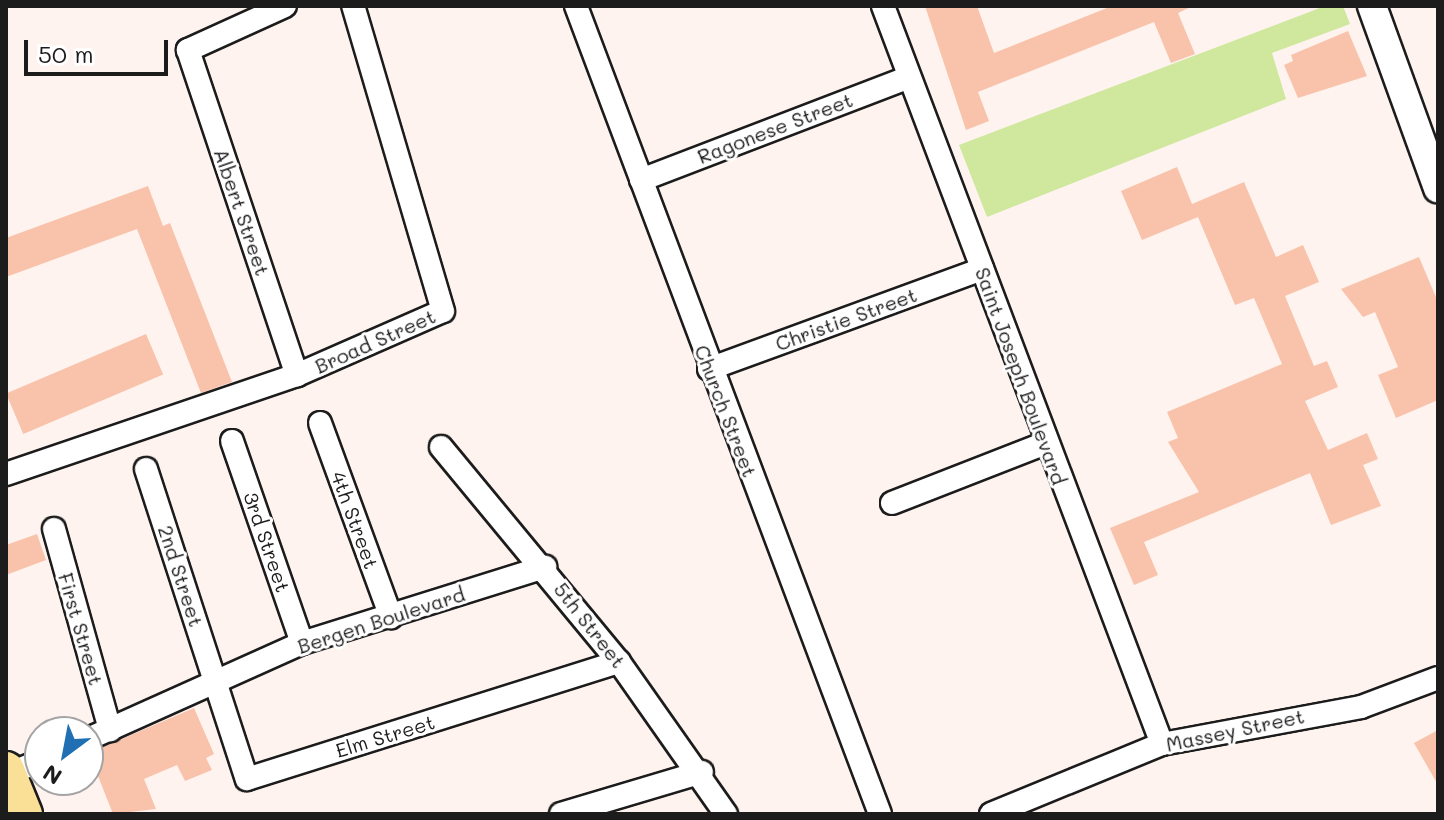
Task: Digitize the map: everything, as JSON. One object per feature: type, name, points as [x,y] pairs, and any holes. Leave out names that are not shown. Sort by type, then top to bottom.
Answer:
[{"type":"highway","points":[[18,768],[24,814]]},
{"type":"street","name":"Albert Street","points":[[285,6],[188,50],[297,375]]},
{"type":"street","name":"Broad Street","points":[[6,474],[297,375],[443,311],[353,6]]},
{"type":"street","name":"Church Street","points":[[576,6],[709,369],[880,814]]},
{"type":"street","name":"Saint Joseph Boulevard","points":[[883,6],[1162,744]]},
{"type":"street","points":[[1372,6],[1438,188]]},
{"type":"street","name":"Ragonese Street","points":[[641,180],[909,77]]},
{"type":"street","name":"Christie Street","points":[[709,369],[982,269]]},
{"type":"street","name":"4th Street","points":[[320,423],[391,617]]},
{"type":"street","name":"3rd Street","points":[[232,441],[302,643]]},
{"type":"street","points":[[892,503],[1046,443]]},
{"type":"street","name":"5th Street","points":[[441,447],[545,567],[619,662],[702,772],[726,814]]},
{"type":"street","name":"2nd Street","points":[[146,469],[216,683]]},
{"type":"street","name":"First Street","points":[[54,529],[110,730]]},
{"type":"street","name":"Bergen Boulevard","points":[[104,732],[302,643],[545,567]]},
{"type":"street","name":"Elm Street","points":[[216,683],[247,779],[619,662]]},
{"type":"street","name":"Massey Street","points":[[991,814],[1162,744],[1361,707],[1438,678]]},
{"type":"street","points":[[561,814],[702,772]]},
{"type":"green space","points":[[1325,6],[1343,6],[1350,24],[1272,53],[1286,99],[987,217],[959,145]]},
{"type":"building","points":[[925,6],[977,6],[994,53],[1112,6],[1193,6],[1178,13],[1195,54],[1171,63],[1154,22],[978,92],[989,121],[966,130]]},
{"type":"building","points":[[1348,31],[1367,76],[1298,98],[1284,65],[1293,61],[1291,55]]},
{"type":"building","points":[[1177,167],[1192,204],[1244,182],[1276,257],[1303,245],[1319,282],[1285,296],[1314,366],[1327,361],[1338,387],[1305,401],[1328,450],[1367,433],[1378,459],[1363,465],[1381,506],[1331,525],[1310,473],[1144,542],[1158,575],[1134,585],[1110,528],[1199,492],[1168,442],[1178,438],[1167,412],[1282,364],[1254,298],[1235,305],[1198,217],[1142,240],[1121,191]]},
{"type":"building","points":[[148,186],[163,226],[170,223],[232,382],[201,393],[137,229],[6,277],[6,238]]},
{"type":"building","points":[[1419,257],[1438,302],[1438,400],[1396,418],[1378,375],[1398,367],[1375,312],[1363,317],[1341,289]]},
{"type":"building","points":[[146,334],[163,375],[23,434],[6,393]]},
{"type":"building","points":[[37,534],[46,560],[6,575],[6,545]]},
{"type":"building","points":[[194,708],[214,754],[206,758],[212,770],[185,781],[177,765],[144,779],[156,809],[113,814],[104,791],[104,747]]},
{"type":"building","points":[[1438,730],[1438,785],[1414,743]]}]
